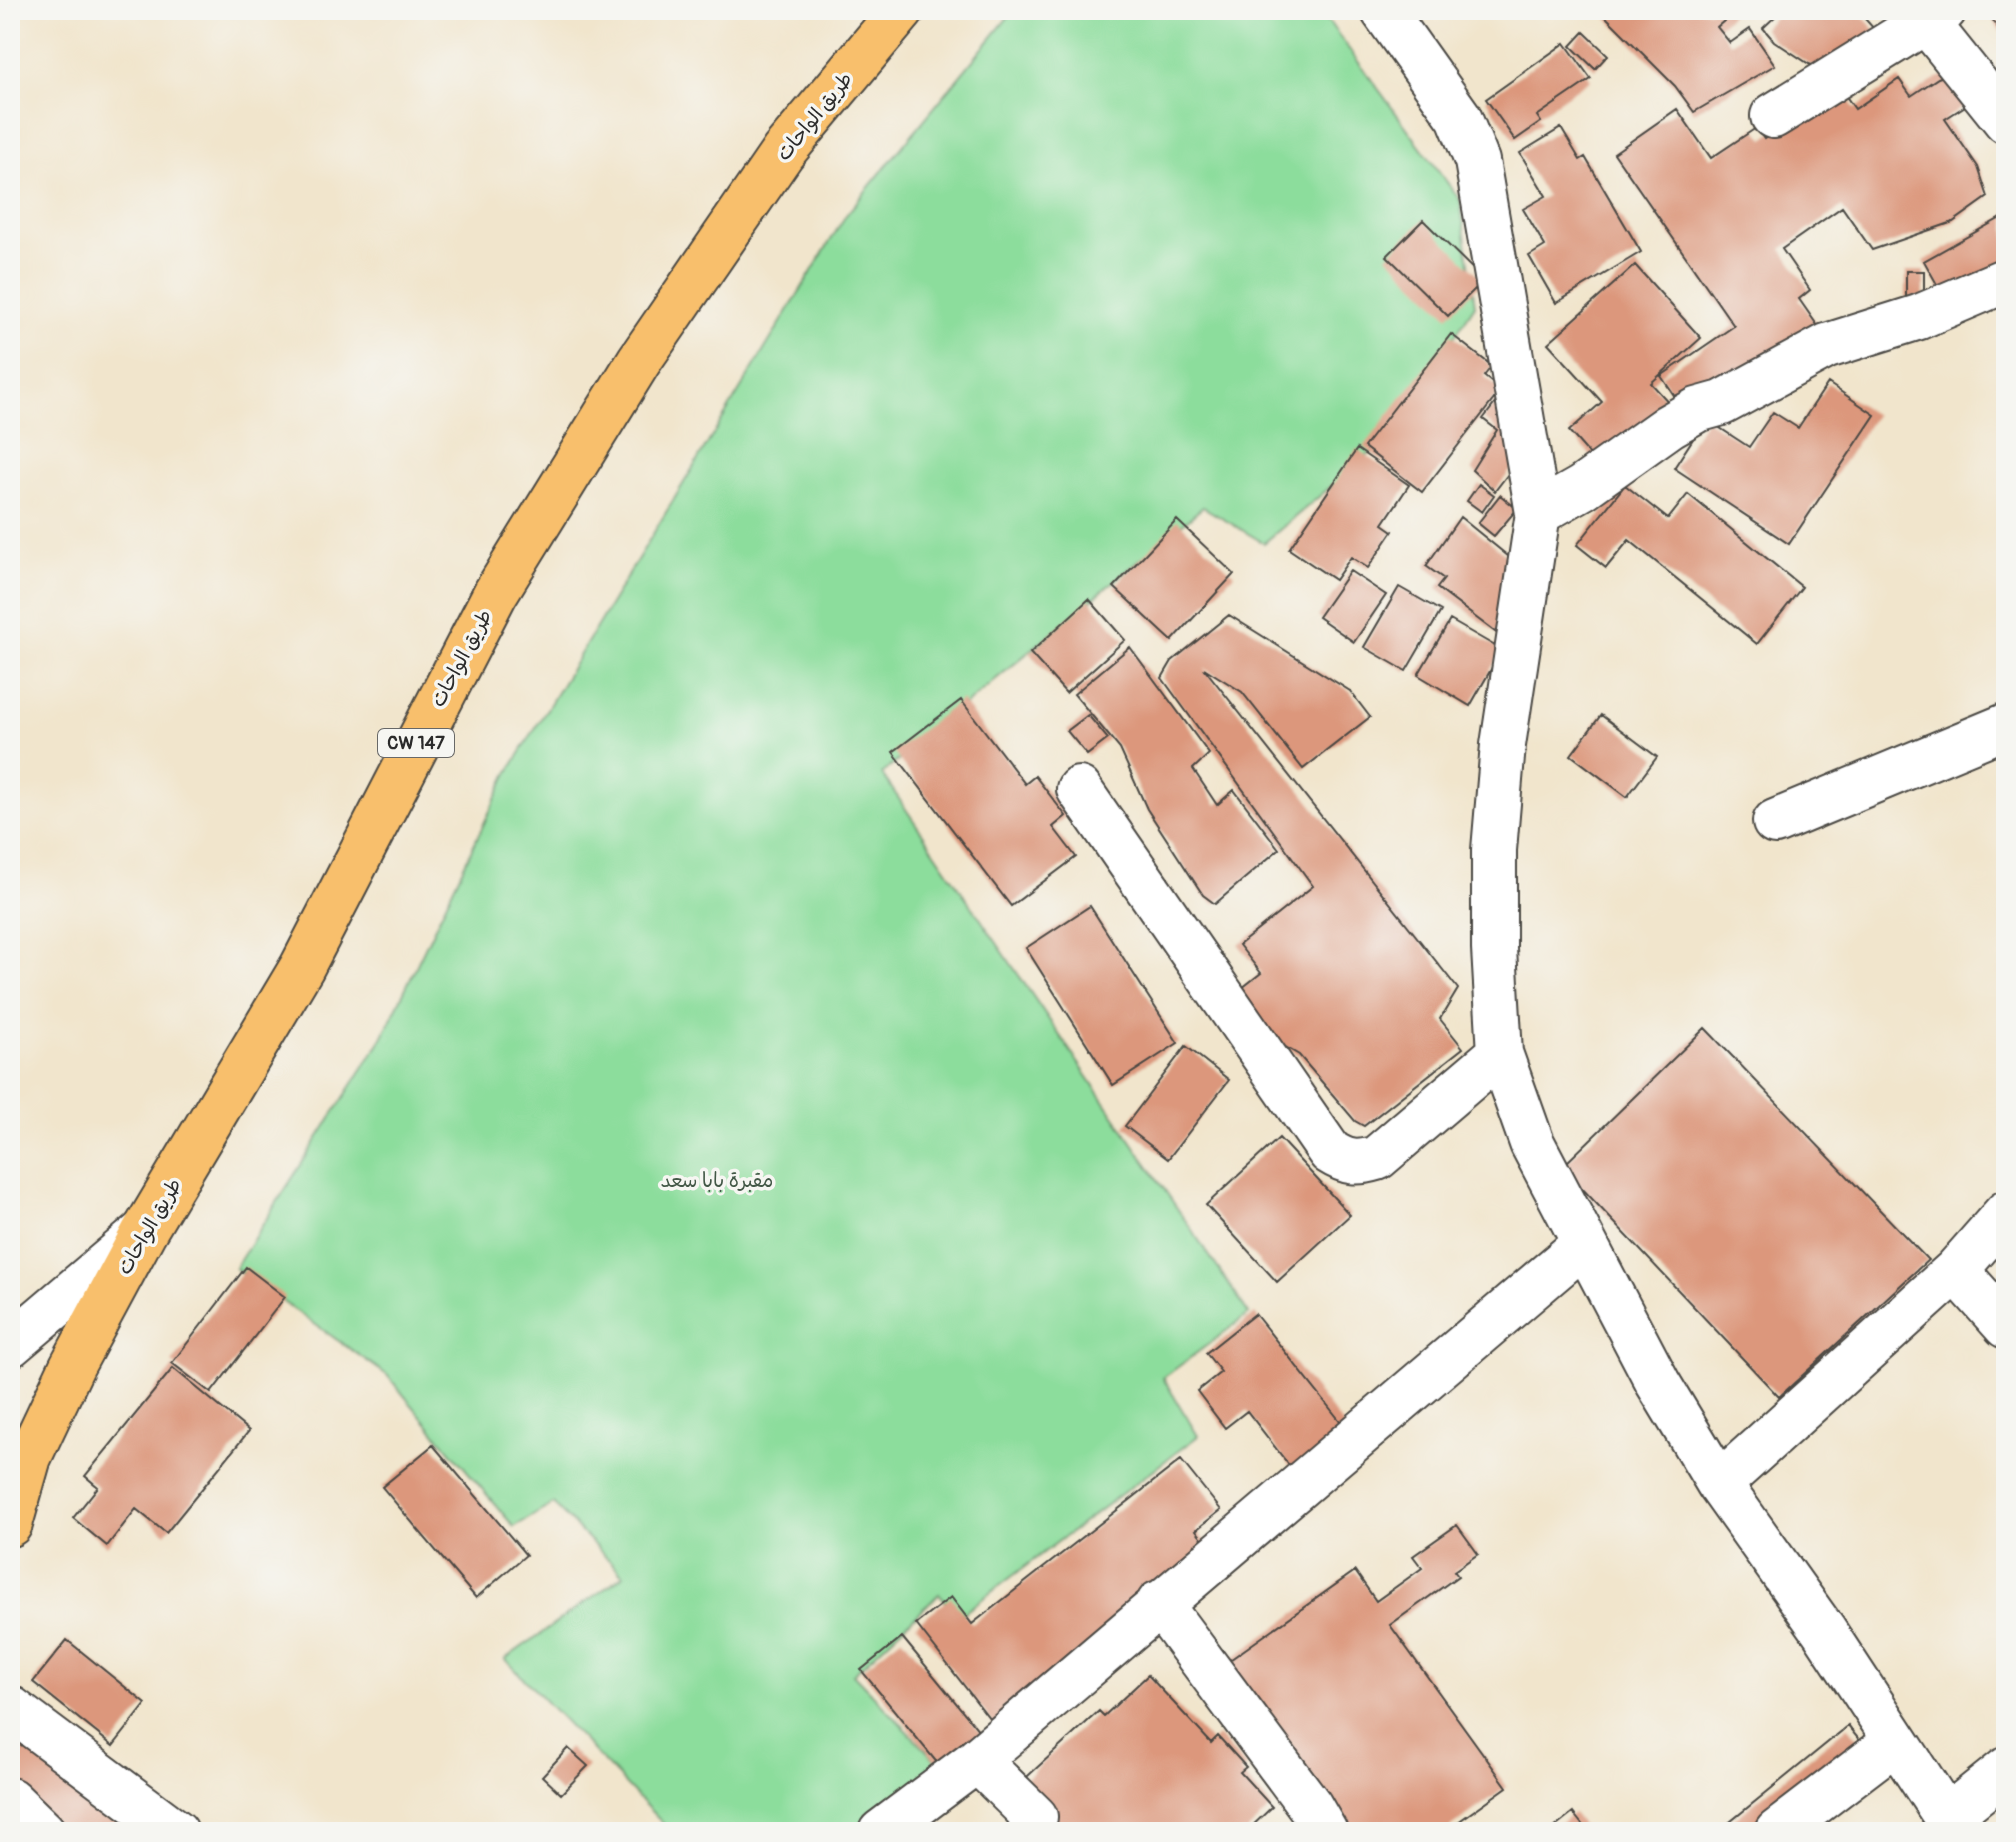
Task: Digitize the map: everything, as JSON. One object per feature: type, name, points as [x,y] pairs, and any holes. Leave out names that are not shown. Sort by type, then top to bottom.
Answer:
[{"type":"main road","name":"طريق الواحات","points":[[10,1524],[29,1457],[72,1366],[144,1232],[302,967],[366,837],[511,568],[639,361],[783,152],[902,10]]},
{"type":"street","points":[[1383,10],[1459,117],[1477,161],[1538,513],[1503,745],[1494,850],[1494,949],[1500,1053],[1532,1143],[1583,1245],[1719,1484],[1824,1631],[1951,1825],[2006,1770]]},
{"type":"street","points":[[1773,116],[1929,14],[2006,121]]},
{"type":"street","points":[[1538,513],[1582,488],[1669,426],[1697,410],[1722,403],[1827,346],[1919,317],[2006,280]]},
{"type":"street","points":[[1775,822],[2006,726]]},
{"type":"street","points":[[1079,789],[1330,1152],[1346,1162],[1361,1163],[1377,1158],[1500,1053]]},
{"type":"street","points":[[1719,1484],[1956,1270],[2006,1213]]},
{"type":"street","points":[[10,1345],[144,1232]]},
{"type":"street","points":[[881,1832],[977,1760],[1583,1245]]},
{"type":"street","points":[[1956,1270],[2006,1326]]},
{"type":"street","points":[[1159,1603],[1310,1806],[1325,1832]]},
{"type":"street","points":[[10,1708],[176,1832]]},
{"type":"street","points":[[1777,1832],[1895,1742]]},
{"type":"street","points":[[977,1760],[1037,1827]]},
{"type":"street","points":[[10,1800],[43,1832]]},
{"type":"green space","name":"مقبرة بابا سعد","points":[[1014,10],[1320,10],[1460,200],[1475,305],[1386,440],[1264,543],[1203,507],[882,774],[1249,1314],[1163,1378],[1198,1436],[957,1618],[939,1594],[853,1674],[943,1768],[865,1832],[671,1832],[505,1659],[624,1575],[553,1504],[514,1527],[387,1375],[235,1268],[382,1038],[507,775],[846,215]]},
{"type":"building","points":[[1599,10],[1737,10],[1717,27],[1730,43],[1750,29],[1775,65],[1694,112],[1675,86]]},
{"type":"building","points":[[1782,10],[1857,10],[1876,31],[1826,70],[1809,64],[1774,41],[1763,28]]},
{"type":"building","points":[[1986,10],[2006,10],[2006,34],[2003,35]]},
{"type":"building","points":[[1584,32],[1608,55],[1595,69],[1571,46]]},
{"type":"building","points":[[1565,43],[1591,79],[1537,116],[1541,122],[1515,140],[1486,99]]},
{"type":"building","points":[[1957,71],[1976,99],[1945,119],[1978,167],[1988,197],[1953,222],[1872,250],[1842,207],[1782,249],[1810,290],[1799,299],[1826,338],[1688,416],[1661,376],[1734,326],[1614,153],[1677,109],[1711,158],[1756,128],[1764,139],[1810,106],[1845,95],[1855,109],[1899,79],[1911,96],[1938,78]]},
{"type":"building","points":[[1561,128],[1580,160],[1585,157],[1641,252],[1556,303],[1529,256],[1545,246],[1523,209],[1546,196],[1520,153]]},
{"type":"building","points":[[2006,215],[2006,286],[1954,315],[1924,261]]},
{"type":"building","points":[[1423,220],[1484,280],[1448,316],[1387,256]]},
{"type":"building","points":[[1635,265],[1701,338],[1651,383],[1682,417],[1612,480],[1569,431],[1602,402],[1548,343]]},
{"type":"building","points":[[1906,271],[1924,271],[1924,297],[1906,297]]},
{"type":"building","points":[[1451,334],[1492,366],[1484,376],[1501,390],[1422,492],[1364,447]]},
{"type":"building","points":[[1828,383],[1875,415],[1789,544],[1674,468],[1706,419],[1749,447],[1773,412],[1798,428]]},
{"type":"building","points":[[1503,393],[1521,457],[1495,491],[1472,470],[1497,430],[1483,419]]},
{"type":"building","points":[[1357,449],[1409,485],[1383,524],[1393,531],[1368,568],[1351,557],[1335,580],[1289,549]]},
{"type":"building","points":[[1479,484],[1494,495],[1482,512],[1467,501]]},
{"type":"building","points":[[1625,485],[1668,519],[1688,494],[1802,587],[1757,644],[1629,540],[1606,568],[1577,545]]},
{"type":"building","points":[[1500,495],[1517,509],[1494,536],[1478,523]]},
{"type":"building","points":[[1460,517],[1514,561],[1499,635],[1437,588],[1444,579],[1426,566]]},
{"type":"building","points":[[1177,520],[1234,574],[1172,641],[1114,587]]},
{"type":"building","points":[[1350,571],[1386,595],[1354,642],[1318,617]]},
{"type":"building","points":[[1399,587],[1441,611],[1406,671],[1364,647]]},
{"type":"building","points":[[1089,599],[1125,640],[1066,693],[1030,653]]},
{"type":"building","points":[[1229,615],[1350,691],[1370,717],[1303,769],[1242,692],[1204,668],[1458,989],[1440,1019],[1463,1048],[1364,1126],[1355,1121],[1299,1055],[1260,1032],[1232,996],[1261,973],[1239,945],[1313,886],[1162,678],[1172,661]]},
{"type":"building","points":[[1450,620],[1502,650],[1470,706],[1418,675]]},
{"type":"building","points":[[1130,647],[1209,754],[1193,769],[1217,805],[1234,790],[1279,849],[1215,904],[1203,895],[1147,809],[1120,749],[1074,694]]},
{"type":"building","points":[[961,700],[1025,784],[1035,776],[1066,816],[1053,827],[1076,857],[1011,906],[893,752]]},
{"type":"building","points":[[1088,715],[1108,739],[1087,755],[1067,731]]},
{"type":"building","points":[[1601,715],[1657,757],[1627,797],[1571,755]]},
{"type":"building","points":[[1090,906],[1178,1043],[1113,1085],[1026,948]]},
{"type":"building","points":[[1705,1028],[1928,1260],[1779,1397],[1562,1167]]},
{"type":"building","points":[[1186,1046],[1229,1080],[1168,1159],[1125,1126]]},
{"type":"building","points":[[1279,1138],[1350,1215],[1277,1282],[1206,1205]]},
{"type":"building","points":[[246,1267],[285,1297],[211,1393],[172,1363]]},
{"type":"building","points":[[1255,1314],[1352,1436],[1299,1478],[1247,1411],[1225,1428],[1197,1391],[1221,1372],[1206,1353]]},
{"type":"building","points":[[173,1368],[249,1431],[166,1533],[136,1509],[107,1546],[73,1518],[98,1487],[85,1476]]},
{"type":"building","points":[[433,1445],[526,1555],[476,1598],[382,1487]]},
{"type":"building","points":[[1181,1460],[1221,1510],[1196,1530],[1216,1556],[997,1728],[916,1624],[951,1597],[972,1624]]},
{"type":"building","points":[[1457,1525],[1478,1554],[1454,1571],[1458,1576],[1390,1625],[1507,1787],[1444,1832],[1337,1832],[1220,1667],[1355,1571],[1376,1601],[1422,1568],[1413,1556]]},
{"type":"building","points":[[902,1637],[989,1743],[948,1776],[861,1670]]},
{"type":"building","points":[[67,1640],[146,1704],[113,1746],[33,1682]]},
{"type":"building","points":[[1148,1675],[1211,1743],[1218,1736],[1246,1767],[1240,1772],[1272,1807],[1246,1832],[1060,1832],[1018,1785],[1099,1711],[1104,1716]]},
{"type":"building","points":[[1848,1726],[1873,1757],[1782,1832],[1730,1832],[1725,1826]]},
{"type":"building","points":[[10,1729],[148,1832],[55,1832],[10,1789]]},
{"type":"building","points":[[568,1748],[588,1766],[561,1794],[542,1776]]},
{"type":"building","points":[[1573,1813],[1588,1832],[1549,1832]]}]
